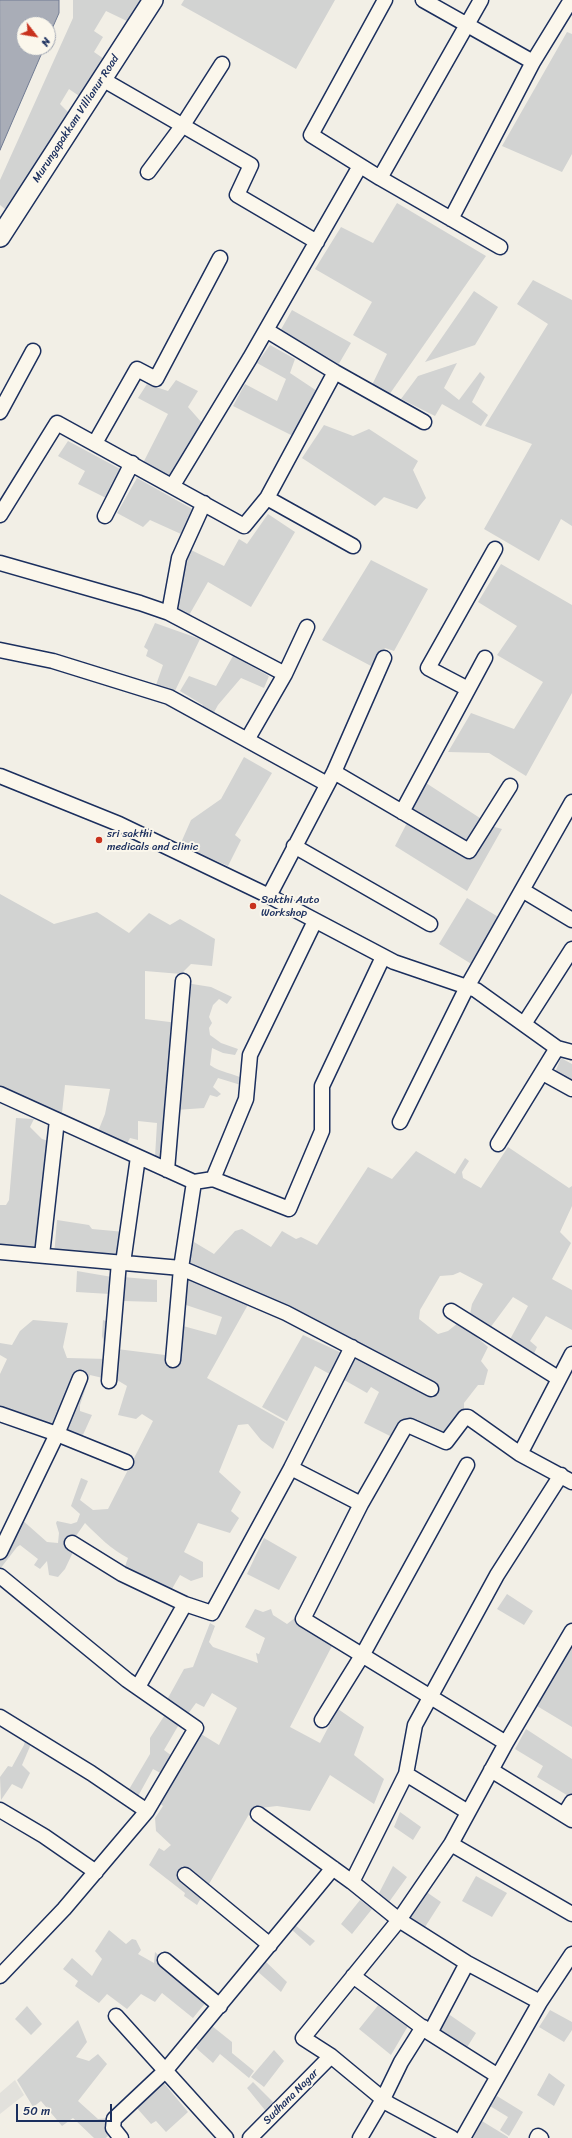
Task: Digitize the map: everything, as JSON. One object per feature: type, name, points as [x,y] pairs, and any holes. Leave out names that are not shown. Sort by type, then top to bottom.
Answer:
[{"type":"main road","name":"Murungapakkam Villianur Road","points":[[0,237],[153,0]]},
{"type":"street","points":[[384,0],[310,135],[380,178],[500,247]]},
{"type":"street","points":[[424,0],[533,62]]},
{"type":"street","points":[[380,178],[481,0]]},
{"type":"street","points":[[451,219],[533,62],[567,17],[571,0]]},
{"type":"street","points":[[148,172],[183,125],[222,64]]},
{"type":"street","points":[[102,78],[251,165],[237,195],[317,242]]},
{"type":"street","points":[[173,485],[266,330],[360,166]]},
{"type":"street","points":[[95,443],[137,369],[156,379],[220,258]]},
{"type":"street","points":[[266,330],[335,372],[424,422]]},
{"type":"street","points":[[0,412],[33,351]]},
{"type":"street","points":[[0,515],[57,423],[173,485],[244,526],[267,498],[335,372]]},
{"type":"street","points":[[105,516],[132,463]]},
{"type":"street","points":[[267,498],[353,546]]},
{"type":"street","points":[[169,613],[179,558],[204,503]]},
{"type":"street","points":[[468,689],[428,668],[495,549]]},
{"type":"street","points":[[0,563],[140,603],[169,613],[285,674]]},
{"type":"street","points":[[247,740],[285,674],[307,627]]},
{"type":"street","points":[[0,650],[53,661],[170,697],[247,740],[402,812],[469,851],[510,786]]},
{"type":"street","points":[[269,896],[330,778],[384,658]]},
{"type":"street","points":[[402,812],[485,658]]},
{"type":"street","points":[[0,776],[120,824],[269,896],[383,957],[476,990],[557,1048],[572,1052]]},
{"type":"street","points":[[400,1122],[467,987],[572,802]]},
{"type":"street","points":[[294,846],[430,924]]},
{"type":"street","points":[[522,890],[572,920]]},
{"type":"street","points":[[213,1179],[246,1099],[250,1054],[315,920]]},
{"type":"street","points":[[524,1024],[572,949]]},
{"type":"street","points":[[0,1094],[194,1182],[213,1179],[289,1209],[322,1131],[322,1086],[383,957]]},
{"type":"street","points":[[168,1170],[184,981]]},
{"type":"street","points":[[498,1144],[557,1048]]},
{"type":"street","points":[[542,1073],[572,1089]]},
{"type":"street","points":[[42,1256],[57,1120]]},
{"type":"street","points":[[109,1381],[121,1262],[138,1157]]},
{"type":"street","points":[[173,1360],[181,1268],[194,1182]]},
{"type":"street","points":[[0,1252],[181,1268],[286,1313],[431,1389]]},
{"type":"street","points":[[451,1311],[558,1378]]},
{"type":"street","points":[[72,1543],[122,1574],[185,1604],[212,1613],[290,1468],[352,1347]]},
{"type":"street","points":[[520,1454],[558,1378],[572,1354]]},
{"type":"street","points":[[0,1552],[57,1434],[80,1378]]},
{"type":"street","points":[[0,1414],[57,1434],[126,1462]]},
{"type":"street","points":[[352,1882],[406,1774],[415,1725],[430,1697],[497,1575],[566,1478],[520,1454],[468,1417],[465,1417],[446,1442],[410,1426],[405,1427],[361,1504],[304,1619],[363,1654],[430,1697],[506,1742]]},
{"type":"street","points":[[322,1720],[363,1654],[467,1465]]},
{"type":"street","points":[[290,1468],[361,1504]]},
{"type":"street","points":[[0,1576],[138,1687],[196,1728],[147,1811],[64,1909],[0,1976]]},
{"type":"street","points":[[138,1687],[185,1604]]},
{"type":"street","points":[[452,2138],[383,2099],[331,2056],[303,2038],[400,1920],[451,1844],[506,1742],[572,1631]]},
{"type":"street","points":[[0,1717],[91,1773],[147,1811]]},
{"type":"street","points":[[491,1770],[568,1817],[572,1802]]},
{"type":"street","points":[[406,1774],[468,1812]]},
{"type":"street","points":[[0,1810],[44,1836],[96,1872]]},
{"type":"street","points":[[258,1814],[352,1882],[400,1920],[467,1963],[540,2002]]},
{"type":"street","points":[[451,1844],[572,1914]]},
{"type":"street","points":[[120,2138],[113,2128],[114,2119],[165,2071],[333,1868]]},
{"type":"street","points":[[185,1875],[270,1944]]},
{"type":"street","points":[[463,2138],[540,2002],[572,1954]]},
{"type":"street","points":[[165,1960],[220,2006]]},
{"type":"street","points":[[360,2138],[383,2099],[401,2062],[427,2030],[467,1963]]},
{"type":"street","points":[[353,1976],[427,2030],[498,2076]]},
{"type":"street","points":[[116,2016],[226,2138]]},
{"type":"street","name":"Sudhana Nagar","points":[[250,2138],[331,2056]]},
{"type":"street","points":[[538,2138],[538,2136],[541,2138]]},
{"type":"shaded area","points":[[0,0],[59,0],[59,13],[56,20],[56,16],[16,16],[16,56],[41,56],[0,150]]},
{"type":"shaded area","points":[[73,0],[142,0],[129,22],[106,11],[94,31],[103,37],[94,52],[107,61],[82,98],[69,89],[60,104],[70,114],[5,209],[0,205],[0,180],[73,18]]},
{"type":"shaded area","points":[[184,0],[335,0],[296,69],[181,5]]},
{"type":"shaded area","points":[[567,32],[572,34],[572,154],[562,172],[502,146]]},
{"type":"shaded area","points":[[397,203],[486,256],[389,395],[372,385],[387,354],[353,335],[372,302],[315,269],[341,227],[373,243]]},
{"type":"shaded area","points":[[533,280],[572,300],[572,526],[561,519],[539,561],[484,529],[532,444],[485,426],[548,324],[517,304]]},
{"type":"shaded area","points":[[474,291],[498,307],[475,345],[425,362]]},
{"type":"shaded area","points":[[292,310],[351,343],[337,367],[279,333]]},
{"type":"shaded area","points":[[270,345],[295,359],[290,373],[320,393],[295,437],[233,406],[245,384],[277,401],[286,379],[257,363]]},
{"type":"shaded area","points":[[457,363],[444,388],[459,400],[480,372],[485,377],[472,402],[488,415],[481,426],[442,404],[435,416],[401,399],[418,376]]},
{"type":"shaded area","points":[[176,380],[198,391],[188,407],[203,424],[172,479],[143,463],[168,414],[138,398],[147,384],[168,391]]},
{"type":"shaded area","points":[[324,425],[353,436],[369,429],[418,461],[413,470],[426,498],[417,509],[384,497],[375,506],[302,458]]},
{"type":"shaded area","points":[[68,441],[122,470],[108,499],[78,484],[85,471],[58,456]]},
{"type":"shaded area","points":[[137,478],[194,510],[181,534],[150,520],[143,527],[117,513]]},
{"type":"shaded area","points":[[268,514],[295,532],[251,607],[208,582],[188,617],[174,610],[183,569],[191,550],[224,566],[239,539],[247,544]]},
{"type":"shaded area","points":[[371,560],[428,589],[394,651],[385,648],[371,666],[322,640]]},
{"type":"shaded area","points":[[501,564],[572,605],[572,693],[526,776],[489,753],[448,752],[471,713],[514,729],[543,682],[497,655],[517,626],[478,602]]},
{"type":"shaded area","points":[[155,623],[200,639],[174,693],[155,688],[163,665],[146,656],[148,650],[144,647]]},
{"type":"shaded area","points":[[233,656],[269,676],[264,688],[241,678],[218,705],[212,716],[201,710],[203,705],[180,691],[189,676],[216,686]]},
{"type":"shaded area","points":[[244,757],[272,773],[235,835],[241,840],[228,866],[180,845],[191,820],[221,799]]},
{"type":"shaded area","points":[[426,783],[483,820],[468,845],[410,810]]},
{"type":"shaded area","points":[[407,823],[469,860],[491,826],[502,829],[467,891],[395,846]]},
{"type":"shaded area","points":[[0,894],[54,924],[97,912],[129,933],[149,913],[170,925],[180,919],[215,939],[212,966],[191,964],[181,974],[145,971],[145,1019],[178,1023],[167,1160],[155,1157],[157,1123],[138,1121],[138,1140],[130,1138],[126,1146],[97,1134],[105,1114],[110,1089],[65,1085],[62,1113],[0,1087]]},
{"type":"shaded area","points":[[467,898],[500,918],[473,965],[439,944]]},
{"type":"shaded area","points":[[186,983],[211,987],[232,997],[227,1004],[219,999],[213,1005],[209,1017],[212,1023],[209,1028],[210,1035],[221,1043],[238,1049],[235,1055],[223,1053],[212,1048],[210,1065],[218,1070],[244,1079],[244,1086],[218,1078],[213,1087],[221,1094],[217,1097],[210,1095],[204,1108],[176,1110]]},
{"type":"shaded area","points":[[561,1058],[572,1064],[572,1085],[554,1075]]},
{"type":"shaded area","points":[[16,1118],[34,1119],[30,1127],[42,1139],[52,1142],[40,1253],[0,1249],[0,1205],[6,1205],[9,1200]]},
{"type":"shaded area","points":[[508,1147],[569,1188],[572,1186],[572,1206],[560,1232],[571,1243],[552,1279],[572,1290],[572,1330],[546,1316],[530,1341],[537,1347],[531,1360],[507,1345],[528,1306],[513,1297],[487,1332],[469,1319],[472,1304],[483,1284],[460,1272],[453,1275],[440,1276],[420,1310],[419,1319],[438,1334],[448,1331],[458,1323],[475,1329],[473,1334],[488,1347],[481,1361],[488,1370],[484,1385],[478,1385],[464,1403],[464,1415],[448,1438],[411,1425],[392,1437],[364,1423],[379,1392],[371,1387],[367,1393],[339,1377],[353,1350],[188,1266],[194,1242],[214,1254],[235,1231],[242,1229],[271,1247],[282,1231],[296,1239],[301,1237],[317,1245],[368,1167],[392,1179],[416,1151],[455,1174],[465,1158],[469,1161],[462,1172],[463,1178],[481,1188]]},
{"type":"shaded area","points":[[57,1220],[89,1225],[92,1229],[125,1232],[122,1262],[54,1256]]},
{"type":"shaded area","points":[[77,1271],[112,1277],[107,1353],[102,1336],[103,1320],[108,1322],[110,1294],[76,1292]]},
{"type":"shaded area","points":[[188,1275],[250,1301],[207,1378],[285,1422],[273,1449],[261,1440],[248,1424],[238,1425],[219,1472],[241,1492],[231,1511],[239,1518],[230,1533],[198,1523],[184,1552],[203,1562],[203,1577],[191,1581],[180,1575],[169,1594],[123,1572],[128,1558],[111,1547],[85,1523],[71,1543],[70,1552],[74,1550],[65,1569],[58,1577],[49,1575],[47,1561],[40,1569],[34,1565],[38,1559],[20,1545],[0,1569],[0,1557],[21,1519],[47,1542],[58,1543],[59,1533],[56,1523],[57,1521],[71,1524],[77,1522],[80,1514],[71,1506],[81,1478],[88,1481],[80,1500],[93,1510],[108,1509],[153,1421],[142,1414],[136,1419],[118,1415],[127,1386],[112,1377],[117,1349],[165,1355],[166,1365],[176,1365],[183,1326],[216,1335],[222,1317],[183,1304]]},
{"type":"shaded area","points":[[123,1277],[157,1280],[157,1302],[124,1301]]},
{"type":"shaded area","points":[[33,1320],[68,1323],[63,1347],[67,1358],[109,1359],[107,1379],[90,1375],[80,1405],[80,1411],[92,1415],[82,1437],[56,1432],[0,1413],[0,1374],[7,1359],[0,1355],[0,1343],[12,1345],[20,1331]]},
{"type":"shaded area","points":[[303,1335],[344,1354],[335,1377],[315,1366],[287,1421],[262,1407]]},
{"type":"shaded area","points":[[264,1538],[297,1557],[279,1590],[247,1574]]},
{"type":"shaded area","points":[[507,1594],[533,1611],[524,1625],[497,1609]]},
{"type":"shaded area","points":[[255,1609],[263,1612],[271,1609],[273,1615],[287,1624],[300,1614],[333,1644],[290,1727],[320,1743],[338,1709],[364,1727],[354,1755],[384,1779],[374,1804],[330,1775],[310,1811],[277,1806],[252,1809],[197,1905],[184,1896],[185,1893],[149,1865],[159,1848],[164,1851],[171,1845],[156,1831],[155,1818],[163,1806],[157,1801],[177,1760],[184,1765],[201,1734],[219,1745],[237,1708],[212,1693],[204,1707],[196,1703],[185,1718],[171,1709],[168,1698],[184,1669],[193,1667],[210,1623],[215,1626],[209,1642],[213,1647],[258,1663],[256,1653],[259,1654],[265,1638],[245,1627]]},
{"type":"shaded area","points":[[572,1644],[572,1727],[537,1706]]},
{"type":"shaded area","points":[[168,1710],[181,1721],[164,1750],[176,1759],[166,1776],[153,1769],[137,1798],[128,1791],[150,1754],[150,1738]]},
{"type":"shaded area","points":[[526,1729],[572,1759],[572,1794],[570,1797],[537,1777],[543,1766],[515,1749]]},
{"type":"shaded area","points":[[25,1740],[31,1744],[22,1765],[30,1773],[22,1789],[12,1784],[1,1800],[0,1777],[8,1766],[12,1767],[24,1745]]},
{"type":"shaded area","points":[[400,1812],[421,1827],[413,1840],[394,1827]]},
{"type":"shaded area","points":[[393,1866],[407,1877],[389,1902],[378,1895]]},
{"type":"shaded area","points":[[476,1876],[507,1893],[492,1917],[462,1901]]},
{"type":"shaded area","points":[[425,1891],[441,1902],[425,1927],[408,1917]]},
{"type":"shaded area","points":[[360,1900],[372,1909],[352,1934],[341,1924]]},
{"type":"shaded area","points":[[295,1925],[315,1941],[310,1946],[291,1929]]},
{"type":"shaded area","points":[[109,1930],[126,1944],[132,1939],[136,1940],[141,1950],[138,1954],[154,1963],[155,1952],[207,2001],[193,2018],[162,1993],[155,2002],[141,1994],[127,2009],[107,1994],[99,2003],[75,1986],[78,1981],[63,1969],[72,1958],[92,1976],[102,1959],[95,1951]]},
{"type":"shaded area","points":[[265,1961],[287,1982],[281,1992],[257,1971]]},
{"type":"shaded area","points":[[380,2003],[408,2026],[391,2055],[359,2029]]},
{"type":"shaded area","points":[[27,2006],[42,2024],[31,2035],[15,2019]]},
{"type":"shaded area","points":[[550,2010],[572,2022],[572,2030],[564,2042],[539,2027]]},
{"type":"shaded area","points":[[447,2013],[476,2033],[464,2052],[435,2031]]},
{"type":"shaded area","points":[[78,2020],[87,2042],[76,2057],[89,2061],[98,2054],[107,2064],[78,2101],[98,2119],[110,2118],[104,2126],[108,2136],[106,2138],[94,2138],[73,2118],[62,2126],[41,2101],[33,2107],[17,2080]]},
{"type":"shaded area","points":[[212,2026],[232,2042],[232,2053],[254,2071],[249,2078],[220,2054],[213,2063],[196,2048]]},
{"type":"shaded area","points":[[274,2050],[284,2061],[264,2087],[251,2077]]},
{"type":"shaded area","points":[[549,2073],[565,2085],[554,2106],[537,2095]]},
{"type":"shaded area","points":[[15,2080],[24,2095],[0,2114],[0,2093]]},
{"type":"shaded area","points":[[163,2082],[188,2112],[166,2132],[156,2121],[151,2124],[136,2107]]},
{"type":"shaded area","points":[[253,2082],[277,2106],[269,2115],[247,2088]]},
{"type":"shaded area","points":[[497,2096],[523,2112],[509,2136],[500,2130],[508,2117],[490,2106]]},
{"type":"shaded area","points":[[482,2121],[508,2137],[508,2138],[473,2138]]},
{"type":"place","name":"sri sakthi medicals and clinic","points":[[99,840]]},
{"type":"place","name":"Sakthi Auto Workshop","points":[[253,906]]}]
